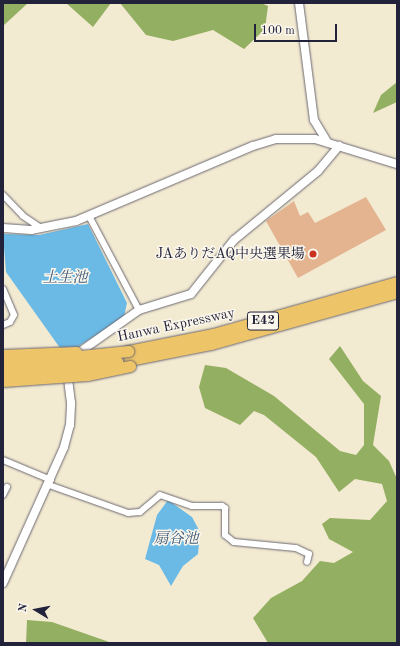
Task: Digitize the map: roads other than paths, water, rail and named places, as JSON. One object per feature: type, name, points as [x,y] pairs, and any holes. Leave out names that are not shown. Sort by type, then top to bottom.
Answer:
[{"type":"highway","name":"Hanwa Expressway","points":[[3,364],[128,356],[397,282]]},
{"type":"highway","name":"Hanwa Expressway","points":[[3,372],[211,344],[397,292]]},
{"type":"highway","points":[[3,355],[128,356]]},
{"type":"highway","points":[[3,381],[87,374],[128,356]]},
{"type":"street","points":[[300,3],[314,120],[327,142]]},
{"type":"street","points":[[3,228],[41,228],[89,216],[253,146],[297,138],[327,142],[397,164]]},
{"type":"street","points":[[3,583],[5,571],[50,482],[70,425],[66,382],[70,361],[79,350],[139,310],[191,294],[234,240],[318,171],[339,146]]},
{"type":"street","points":[[3,195],[23,216],[41,228]]},
{"type":"street","points":[[89,216],[139,310]]},
{"type":"street","points":[[3,289],[14,315],[10,322],[3,325]]},
{"type":"street","points":[[3,350],[37,351],[45,384]]},
{"type":"street","points":[[3,385],[66,382]]},
{"type":"street","points":[[3,460],[50,482],[128,513],[140,512],[160,495],[192,506],[222,506],[225,508],[225,535],[234,542],[296,548],[309,554],[307,562]]},
{"type":"street","points":[[3,495],[7,487]]},
{"type":"water","name":"土生池","points":[[88,224],[127,303],[124,317],[65,355],[6,272],[3,234],[39,235]]},
{"type":"water","name":"扇谷池","points":[[168,500],[192,517],[200,532],[198,554],[183,566],[171,586],[159,565],[145,559],[157,515]]},
{"type":"place","name":"JAありだAQ中央選果場","points":[[313,254]]}]
